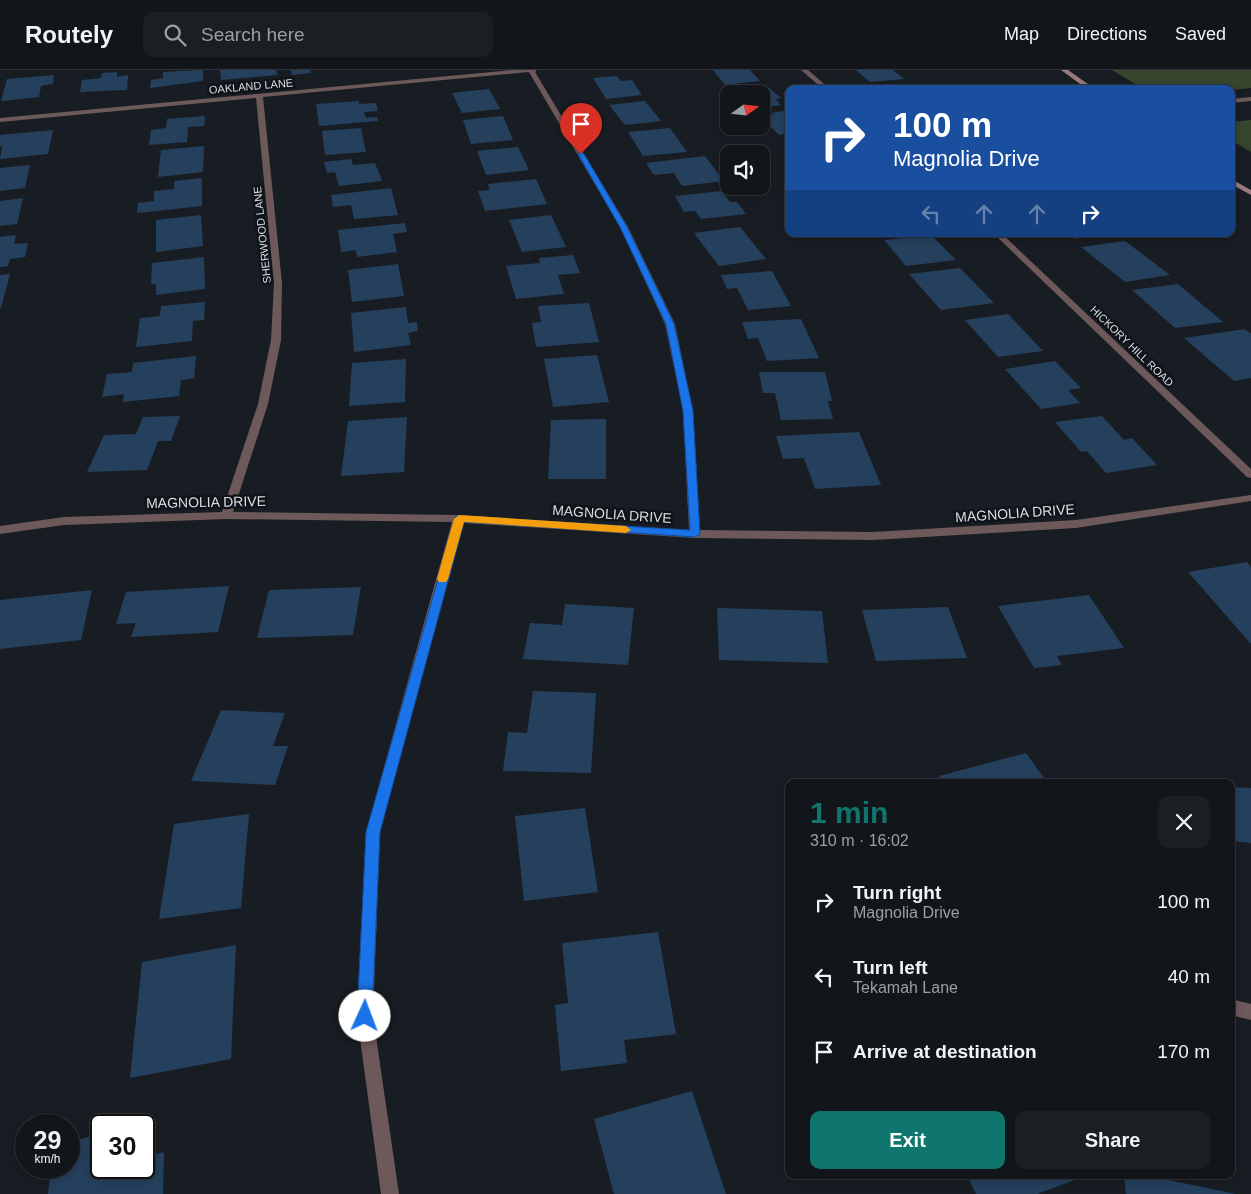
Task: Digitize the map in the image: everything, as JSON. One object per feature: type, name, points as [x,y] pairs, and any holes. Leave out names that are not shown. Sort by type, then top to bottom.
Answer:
[{"type":"street","points":[[532,70],[624,227],[670,324],[688,411],[695,534]]},
{"type":"street","name":"OAKLAND LANE","points":[[0,120],[532,70]]},
{"type":"street","points":[[804,70],[821,85]]},
{"type":"street","points":[[1064,70],[1086,85]]},
{"type":"street","name":"SHERWOOD LANE","points":[[226,514],[263,404],[276,340],[278,283],[259,95]]},
{"type":"street","points":[[1235,101],[1251,99]]},
{"type":"street","points":[[1235,183],[1251,193]]},
{"type":"street","name":"HICKORY HILL ROAD","points":[[1001,237],[1251,475]]},
{"type":"street","name":"MAGNOLIA DRIVE","points":[[0,530],[64,521],[226,514],[459,519],[695,534],[873,536],[1067,525],[1251,498]]},
{"type":"street","points":[[390,1194],[365,1016],[373,832],[459,519]]},
{"type":"street","points":[[1235,1007],[1251,1012]]},
{"type":"green space","points":[[1112,70],[1251,70],[1251,88],[1235,90],[1235,85],[1136,85]]},
{"type":"green space","points":[[1251,120],[1251,152],[1235,142],[1235,122]]},
{"type":"building","points":[[203,70],[203,81],[150,88],[151,80],[163,78],[163,72]]},
{"type":"building","points":[[220,70],[276,70],[277,75],[221,80]]},
{"type":"building","points":[[291,70],[310,70],[311,73],[292,75]]},
{"type":"building","points":[[713,70],[750,70],[760,81],[725,85]]},
{"type":"building","points":[[856,70],[893,70],[904,79],[870,82]]},
{"type":"building","points":[[117,72],[117,77],[128,75],[127,90],[80,92],[82,80],[101,78],[102,73]]},
{"type":"building","points":[[54,75],[53,84],[41,86],[39,97],[1,101],[7,79]]},
{"type":"building","points":[[617,76],[621,81],[632,80],[642,95],[606,99],[593,78]]},
{"type":"building","points":[[489,89],[500,109],[462,113],[452,93]]},
{"type":"building","points":[[770,89],[781,98],[775,99],[781,105],[770,107]]},
{"type":"building","points":[[359,101],[359,104],[376,103],[378,111],[364,112],[366,118],[377,117],[378,121],[319,126],[316,104]]},
{"type":"building","points":[[645,101],[661,121],[625,125],[609,105]]},
{"type":"building","points":[[785,111],[785,134],[779,135],[770,126],[770,116],[773,115],[771,113]]},
{"type":"building","points":[[205,116],[204,126],[188,127],[187,142],[149,145],[151,130],[166,128],[167,119]]},
{"type":"building","points":[[503,116],[513,140],[471,144],[463,120]]},
{"type":"building","points":[[361,128],[366,152],[325,155],[322,131]]},
{"type":"building","points":[[670,128],[687,152],[643,156],[628,132]]},
{"type":"building","points":[[53,130],[48,154],[0,159],[2,146],[0,146],[0,135]]},
{"type":"building","points":[[204,146],[203,172],[158,177],[161,150]]},
{"type":"building","points":[[518,147],[529,170],[486,175],[477,151]]},
{"type":"building","points":[[705,156],[720,176],[720,181],[682,186],[674,173],[654,175],[646,163]]},
{"type":"building","points":[[351,159],[353,165],[375,163],[382,181],[339,186],[335,172],[327,173],[324,162]]},
{"type":"building","points":[[30,165],[25,188],[0,191],[0,168]]},
{"type":"building","points":[[202,178],[202,206],[137,213],[138,203],[154,201],[154,191],[174,189],[174,181]]},
{"type":"building","points":[[536,179],[547,204],[485,211],[478,191],[490,190],[488,184]]},
{"type":"building","points":[[391,188],[398,215],[354,219],[351,205],[333,207],[331,195]]},
{"type":"building","points":[[720,191],[720,195],[725,195],[730,202],[737,202],[746,214],[701,219],[695,211],[684,212],[675,196]]},
{"type":"building","points":[[23,198],[17,224],[0,226],[0,201]]},
{"type":"building","points":[[201,215],[203,246],[156,252],[156,220]]},
{"type":"building","points":[[551,215],[566,247],[522,252],[509,220]]},
{"type":"building","points":[[405,223],[407,232],[393,234],[397,252],[357,257],[356,250],[341,252],[338,230]]},
{"type":"building","points":[[740,227],[766,259],[719,266],[694,233]]},
{"type":"building","points":[[16,235],[14,244],[28,243],[25,257],[10,259],[8,266],[0,267],[0,237]]},
{"type":"building","points":[[933,237],[956,260],[906,266],[884,240]]},
{"type":"building","points":[[1072,237],[1090,237],[1074,239]]},
{"type":"building","points":[[1125,241],[1170,275],[1125,282],[1081,247]]},
{"type":"building","points":[[573,255],[580,273],[558,275],[564,294],[516,299],[506,266],[540,263],[539,258]]},
{"type":"building","points":[[204,257],[205,289],[156,295],[156,284],[151,284],[152,263]]},
{"type":"building","points":[[398,264],[404,296],[352,302],[348,270]]},
{"type":"building","points":[[960,268],[994,303],[941,310],[909,274]]},
{"type":"building","points":[[772,271],[791,306],[748,310],[737,288],[727,289],[721,275]]},
{"type":"building","points":[[10,274],[1,308],[0,308],[0,275]]},
{"type":"building","points":[[1178,284],[1223,322],[1175,328],[1132,290]]},
{"type":"building","points":[[205,302],[204,320],[193,321],[192,341],[136,347],[140,318],[160,316],[161,306]]},
{"type":"building","points":[[589,303],[599,342],[536,347],[532,323],[541,322],[538,306]]},
{"type":"building","points":[[406,307],[408,323],[417,322],[418,331],[408,333],[411,345],[354,352],[351,313]]},
{"type":"building","points":[[1008,314],[1043,351],[998,357],[965,320]]},
{"type":"building","points":[[801,319],[819,358],[767,361],[758,338],[748,339],[742,322]]},
{"type":"building","points":[[1245,329],[1251,334],[1251,378],[1234,381],[1184,338]]},
{"type":"building","points":[[597,355],[609,402],[553,407],[544,359]]},
{"type":"building","points":[[196,356],[194,378],[181,380],[179,396],[123,402],[124,394],[102,397],[107,374],[132,372],[133,363]]},
{"type":"building","points":[[406,359],[405,402],[349,406],[352,363]]},
{"type":"building","points":[[1055,361],[1081,388],[1068,390],[1080,403],[1041,409],[1005,369]]},
{"type":"building","points":[[759,372],[825,372],[832,401],[828,401],[833,419],[781,420],[775,393],[763,393]]},
{"type":"building","points":[[180,416],[171,441],[158,441],[147,470],[87,472],[104,435],[136,434],[143,417]]},
{"type":"building","points":[[1102,416],[1124,440],[1132,438],[1157,465],[1106,473],[1087,451],[1081,452],[1055,422]]},
{"type":"building","points":[[407,417],[404,472],[341,476],[348,421]]},
{"type":"building","points":[[606,419],[606,479],[548,479],[551,420]]},
{"type":"building","points":[[859,432],[881,485],[815,489],[804,458],[783,459],[776,436]]},
{"type":"building","points":[[1247,562],[1251,567],[1251,644],[1188,572]]},
{"type":"building","points":[[229,586],[218,632],[131,637],[136,623],[116,624],[126,592]]},
{"type":"building","points":[[361,587],[353,635],[257,638],[269,590]]},
{"type":"building","points":[[92,590],[81,640],[0,649],[0,600]]},
{"type":"building","points":[[1089,595],[1124,648],[1057,656],[1062,665],[1034,668],[998,606]]},
{"type":"building","points":[[565,604],[634,608],[628,665],[523,659],[530,623],[562,625]]},
{"type":"building","points":[[948,607],[967,658],[876,661],[862,610]]},
{"type":"building","points":[[717,608],[822,611],[828,663],[719,660]]},
{"type":"building","points":[[533,691],[596,693],[591,773],[503,771],[508,732],[527,733]]},
{"type":"building","points":[[221,710],[285,713],[273,746],[288,746],[275,785],[191,781]]},
{"type":"building","points":[[1026,753],[1045,779],[941,779],[939,776]]},
{"type":"building","points":[[1235,787],[1251,788],[1251,843],[1235,841]]},
{"type":"building","points":[[585,808],[598,892],[524,901],[515,816]]},
{"type":"building","points":[[249,814],[241,908],[159,919],[174,824]]},
{"type":"building","points":[[658,932],[676,1034],[624,1040],[627,1063],[561,1071],[555,1005],[568,1003],[562,943]]},
{"type":"building","points":[[236,945],[231,1059],[130,1078],[142,962]]},
{"type":"building","points":[[692,1091],[726,1194],[614,1194],[594,1119]]},
{"type":"building","points":[[90,1137],[90,1179],[155,1179],[155,1154],[164,1152],[163,1194],[48,1194],[50,1179],[80,1179],[80,1139]]},
{"type":"building","points":[[969,1179],[1077,1179],[1037,1194],[976,1194]]},
{"type":"building","points":[[1124,1179],[1163,1179],[1236,1194],[1126,1194]]},
{"type":"slow traffic","points":[[442,579],[459,519],[626,530]]},
{"type":"route","points":[[365,1016],[373,832],[459,519],[695,534],[688,411],[670,324],[624,227],[581,154]]}]
